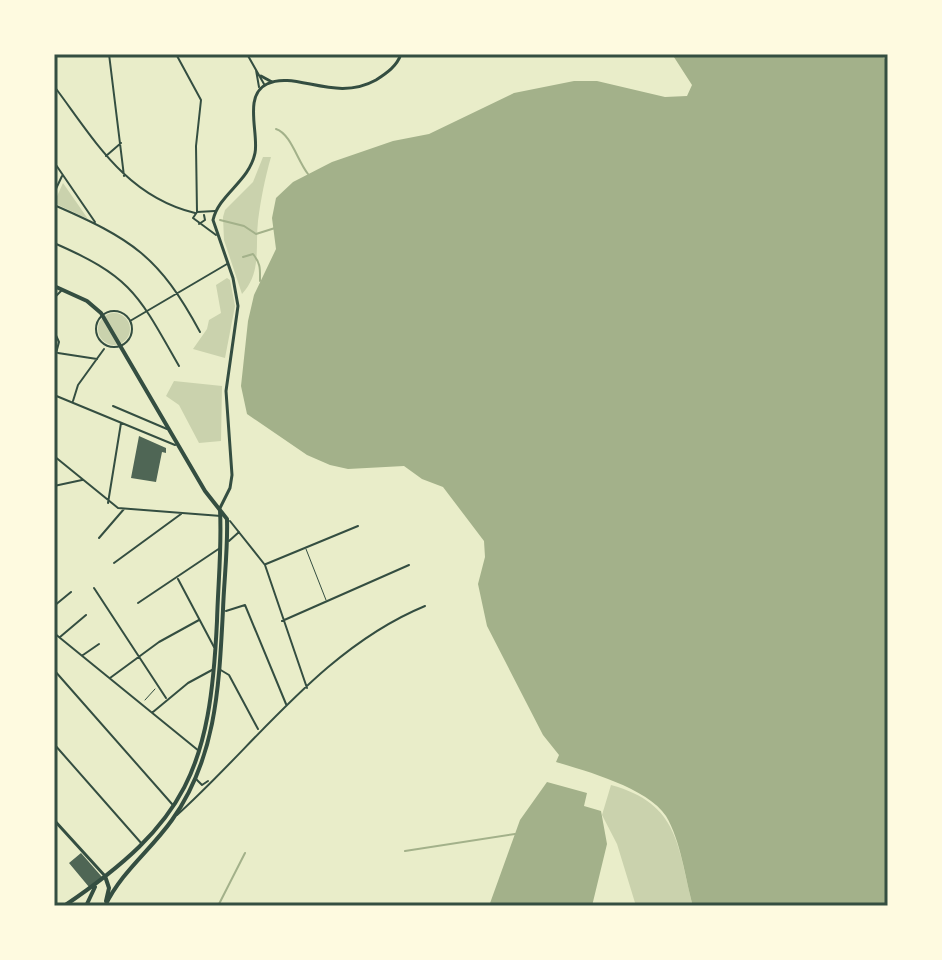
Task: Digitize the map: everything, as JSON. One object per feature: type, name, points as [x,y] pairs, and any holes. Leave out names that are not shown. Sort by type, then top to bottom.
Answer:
[{"type":"main road","points":[[54,286],[87,301],[101,313],[205,491],[227,519],[223,612],[210,738],[196,779],[172,820],[119,879],[105,906]]},
{"type":"main road","points":[[64,906],[143,845],[174,806],[200,752],[217,669],[220,512]]},
{"type":"main road","points":[[86,906],[94,888],[105,876]]},
{"type":"main road","points":[[105,876],[109,888],[105,906]]},
{"type":"street","points":[[109,54],[124,177]]},
{"type":"street","points":[[127,54],[144,54]]},
{"type":"street","points":[[176,54],[201,100],[196,146],[197,197],[199,212],[205,220],[199,224]]},
{"type":"street","points":[[247,54],[264,85]]},
{"type":"street","points":[[261,76],[272,82],[340,90],[357,88],[384,75],[401,54]]},
{"type":"street","points":[[254,65],[259,91]]},
{"type":"street","points":[[54,456],[108,503],[124,509],[220,512],[232,475],[226,391],[238,306],[228,264],[213,224],[215,211],[244,180],[253,162],[256,144],[254,109],[259,91],[272,82]]},
{"type":"street","points":[[54,86],[124,177],[184,210],[216,235]]},
{"type":"street","points":[[106,156],[121,142]]},
{"type":"street","points":[[54,162],[96,223]]},
{"type":"street","points":[[54,193],[63,175]]},
{"type":"street","points":[[54,205],[96,223],[153,260],[178,292],[200,332]]},
{"type":"street","points":[[184,210],[215,211]]},
{"type":"street","points":[[193,218],[199,212]]},
{"type":"street","points":[[54,243],[115,274],[147,310],[179,366]]},
{"type":"street","points":[[130,321],[228,264]]},
{"type":"street","points":[[54,298],[62,289]]},
{"type":"street","points":[[105,348],[98,331],[101,313],[120,313],[130,321]]},
{"type":"street","points":[[73,401],[78,385],[105,348],[122,345],[129,338],[130,321]]},
{"type":"street","points":[[54,331],[59,337],[54,361]]},
{"type":"street","points":[[58,353],[98,359]]},
{"type":"street","points":[[54,395],[180,447]]},
{"type":"street","points":[[113,406],[172,431]]},
{"type":"street","points":[[108,503],[121,422]]},
{"type":"street","points":[[54,486],[83,480]]},
{"type":"street","points":[[99,538],[124,509]]},
{"type":"street","points":[[114,563],[183,513]]},
{"type":"street","points":[[227,519],[265,565],[307,688]]},
{"type":"street","points":[[265,565],[358,526]]},
{"type":"street","points":[[226,545],[240,532]]},
{"type":"street","points":[[138,603],[220,547]]},
{"type":"street","points":[[282,621],[409,565]]},
{"type":"street","points":[[177,578],[215,649]]},
{"type":"street","points":[[94,588],[166,699]]},
{"type":"street","points":[[54,606],[71,592]]},
{"type":"street","points":[[223,612],[241,603],[245,605],[287,705]]},
{"type":"street","points":[[172,820],[258,730],[307,688],[376,635],[425,606]]},
{"type":"street","points":[[59,638],[86,615]]},
{"type":"street","points":[[110,678],[137,657],[199,620]]},
{"type":"street","points":[[54,633],[200,752]]},
{"type":"street","points":[[82,656],[99,644]]},
{"type":"street","points":[[151,714],[166,699],[217,669],[229,675],[258,730]]},
{"type":"street","points":[[54,670],[174,806]]},
{"type":"street","points":[[54,744],[143,845]]},
{"type":"street","points":[[196,779],[202,785],[213,779]]},
{"type":"street","points":[[54,820],[105,876]]},
{"type":"lane","points":[[305,549],[327,602]]},
{"type":"path","points":[[140,705],[157,687]]},
{"type":"shaded area","points":[[672,54],[881,54],[888,63],[888,906],[693,906],[675,837],[666,816],[657,806],[616,782],[556,762],[559,755],[543,735],[487,626],[478,584],[485,557],[484,541],[443,487],[422,479],[404,466],[348,469],[330,465],[307,455],[247,414],[241,386],[248,321],[254,295],[276,249],[272,218],[276,198],[293,182],[332,162],[393,141],[429,134],[514,93],[574,81],[597,81],[665,97],[687,96],[692,85]]},
{"type":"shaded area","points":[[263,157],[271,157],[259,213],[255,268],[242,294],[224,240],[223,217],[225,210],[253,182]]},
{"type":"shaded area","points":[[63,183],[88,219],[54,203]]},
{"type":"shaded area","points":[[227,278],[235,306],[225,358],[193,349],[207,329],[209,320],[221,313],[216,285]]},
{"type":"shaded area","points":[[114,313],[125,318],[130,329],[125,340],[114,345],[103,340],[98,329],[103,318]]},
{"type":"shaded area","points":[[174,381],[222,386],[221,441],[199,443],[179,405],[166,396]]},
{"type":"shaded area","points":[[547,782],[587,793],[584,806],[601,811],[607,844],[592,906],[489,906],[520,820]]},
{"type":"shaded area","points":[[611,785],[651,803],[663,816],[678,846],[693,906],[636,906],[617,844],[602,815]]},
{"type":"building","points":[[139,436],[166,448],[166,453],[162,452],[156,482],[131,478]]},
{"type":"building","points":[[81,853],[102,877],[89,887],[69,863]]},
{"type":"waterway","points":[[276,129],[290,142],[308,174]]},
{"type":"waterway","points":[[220,220],[244,226],[256,234],[275,228]]},
{"type":"waterway","points":[[243,257],[253,254],[256,258],[260,281]]},
{"type":"waterway","points":[[405,851],[515,834]]},
{"type":"waterway","points":[[218,906],[245,853]]}]
